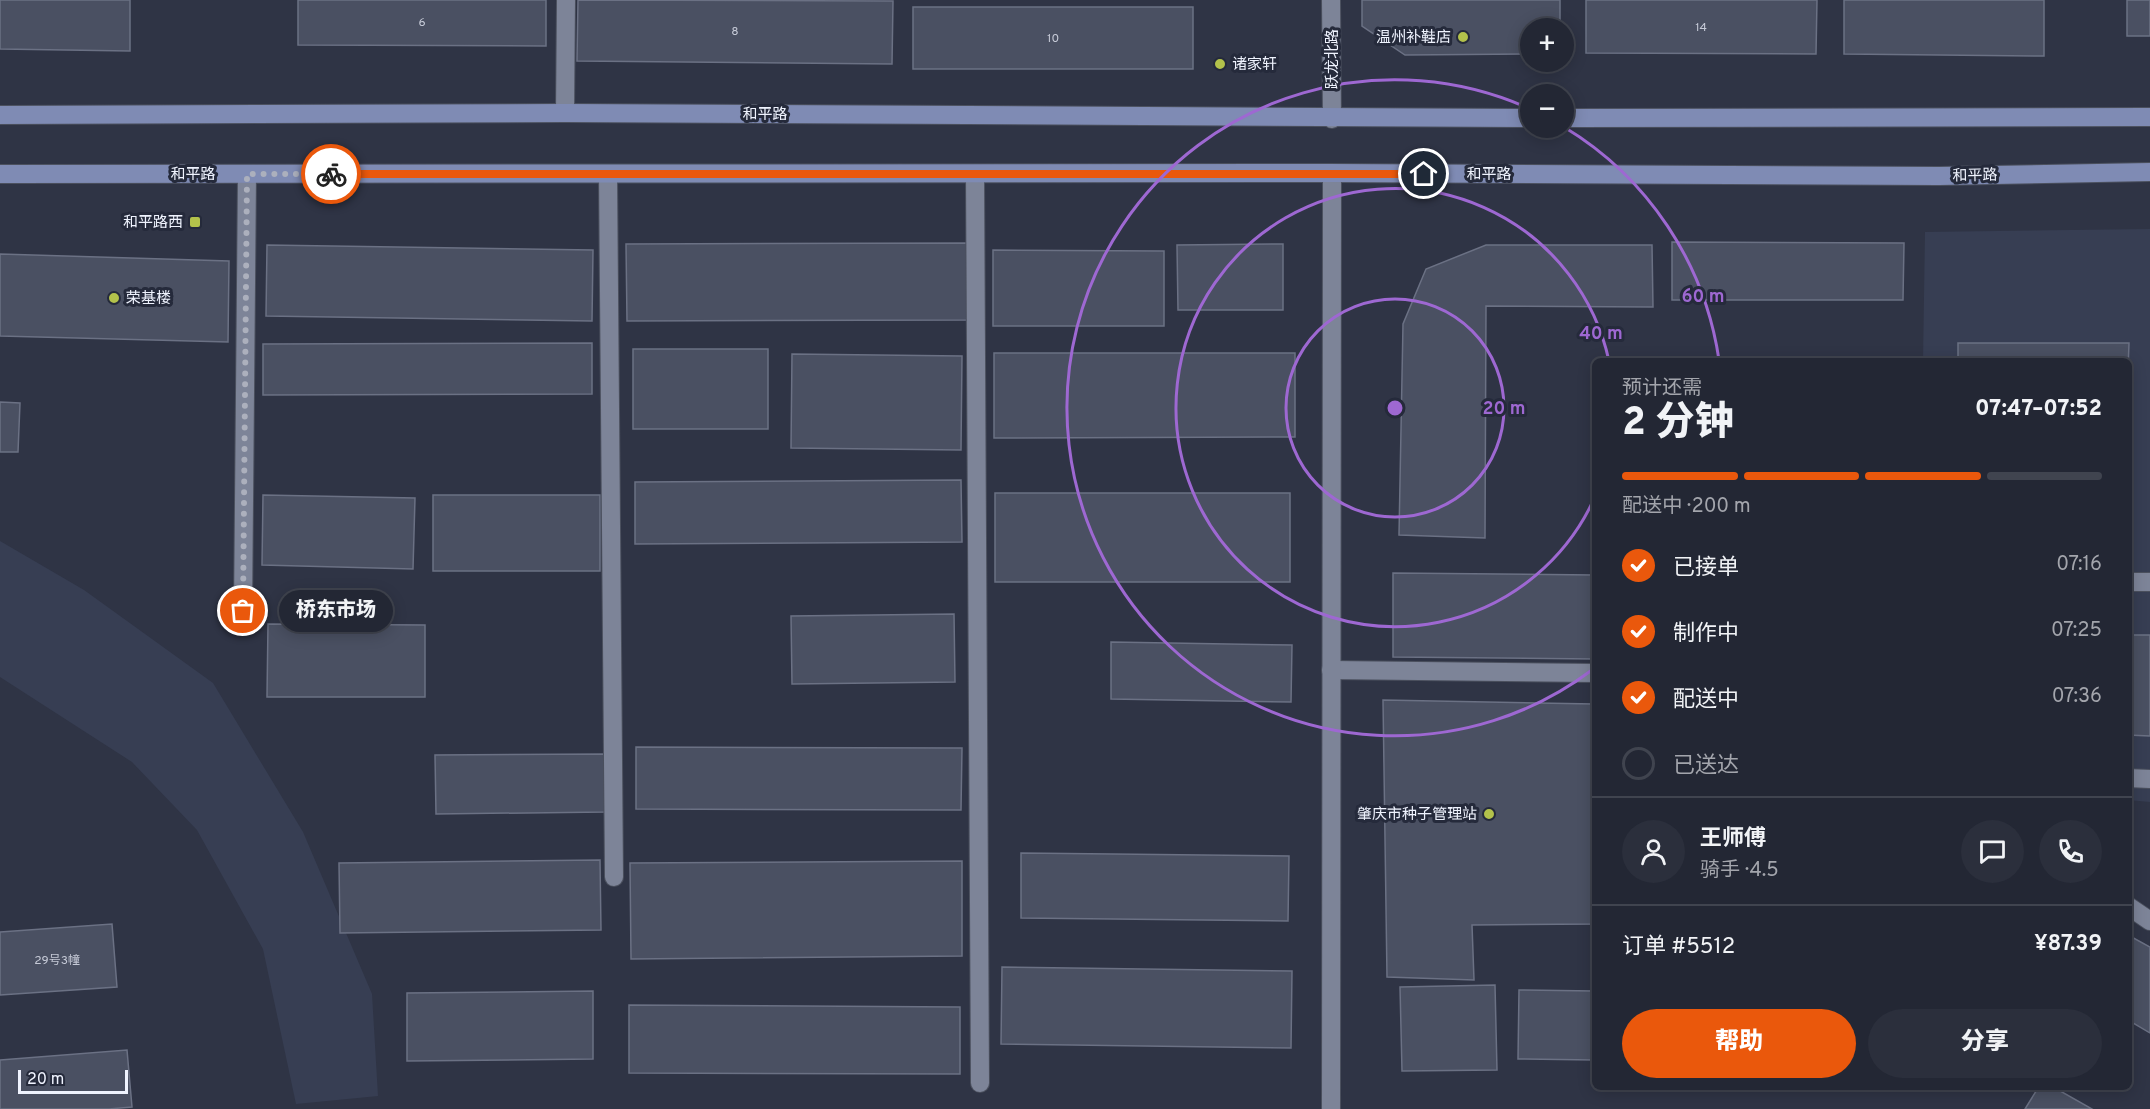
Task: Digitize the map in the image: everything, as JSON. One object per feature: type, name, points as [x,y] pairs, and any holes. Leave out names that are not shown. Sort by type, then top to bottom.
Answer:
[{"type":"main road","name":"和平路","points":[[0,115],[565,112],[1332,119],[1520,118]]},
{"type":"main road","points":[[1574,118],[2150,117]]},
{"type":"main road","name":"和平路","points":[[0,174],[1332,173],[1939,176],[2150,172]]},
{"type":"street","points":[[565,112],[566,0]]},
{"type":"street","name":"跃龙北路","points":[[1331,0],[1332,119]]},
{"type":"street","points":[[1331,1109],[1332,173]]},
{"type":"street","points":[[243,611],[247,174]]},
{"type":"street","points":[[608,174],[614,877]]},
{"type":"street","points":[[975,174],[980,1083]]},
{"type":"street","points":[[2132,582],[2150,582]]},
{"type":"street","points":[[1331,670],[1592,673]]},
{"type":"street","points":[[2132,778],[2150,779]]},
{"type":"street","points":[[2132,909],[2150,921]]},
{"type":"shaded area","points":[[2150,229],[2150,802],[2132,800],[2132,358],[1923,358],[1925,232]]},
{"type":"shaded area","points":[[0,541],[84,590],[213,683],[303,832],[372,994],[378,1096],[296,1104],[263,949],[197,830],[132,762],[0,677]]},
{"type":"building","points":[[0,0],[130,0],[130,51],[0,49]]},
{"type":"building","points":[[298,0],[546,0],[546,46],[298,45]]},
{"type":"building","points":[[578,0],[893,1],[892,64],[577,61]]},
{"type":"building","points":[[1362,0],[1560,0],[1560,18],[1520,18],[1520,54],[1405,55],[1362,26]]},
{"type":"building","points":[[1586,0],[1817,0],[1816,54],[1586,53]]},
{"type":"building","points":[[1844,0],[2044,0],[2044,56],[1844,54]]},
{"type":"building","points":[[2127,0],[2150,0],[2150,36],[2127,36]]},
{"type":"building","points":[[913,7],[1193,7],[1193,69],[913,69]]},
{"type":"building","points":[[1672,242],[1904,243],[1903,300],[1672,300]]},
{"type":"building","points":[[968,243],[968,320],[627,321],[626,244]]},
{"type":"building","points":[[1283,244],[1283,310],[1178,310],[1177,245]]},
{"type":"building","points":[[267,245],[593,250],[592,321],[266,316]]},
{"type":"building","points":[[1486,245],[1652,245],[1653,307],[1486,306],[1485,538],[1399,535],[1403,324],[1426,269]]},
{"type":"building","points":[[993,250],[1164,251],[1164,326],[993,326]]},
{"type":"building","name":"荣基楼","points":[[0,254],[229,261],[228,342],[0,336]]},
{"type":"building","points":[[592,343],[592,394],[263,395],[263,344]]},
{"type":"building","points":[[1958,343],[2129,343],[2128,358],[1958,358]]},
{"type":"building","points":[[633,349],[768,349],[768,429],[633,429]]},
{"type":"building","points":[[994,353],[1295,353],[1295,437],[994,438]]},
{"type":"building","points":[[792,354],[962,356],[961,450],[791,448]]},
{"type":"building","points":[[0,402],[20,403],[18,452],[0,452]]},
{"type":"building","points":[[961,480],[962,542],[635,544],[635,482]]},
{"type":"building","points":[[995,493],[1290,493],[1290,582],[995,582]]},
{"type":"building","points":[[263,495],[415,498],[413,569],[262,565]]},
{"type":"building","points":[[433,495],[600,495],[600,571],[433,571]]},
{"type":"building","points":[[1393,573],[1592,575],[1592,659],[1393,657]]},
{"type":"building","points":[[954,614],[955,682],[792,684],[791,616]]},
{"type":"building","points":[[268,624],[425,625],[425,697],[267,697]]},
{"type":"building","points":[[2132,635],[2150,635],[2150,736],[2132,735]]},
{"type":"building","points":[[1111,642],[1292,645],[1291,702],[1111,699]]},
{"type":"building","name":"肇庆市种子管理站","points":[[1383,700],[1592,704],[1592,924],[1472,925],[1474,980],[1387,977]]},
{"type":"building","points":[[636,747],[962,748],[961,810],[636,809]]},
{"type":"building","points":[[605,754],[605,812],[436,814],[435,755]]},
{"type":"building","points":[[1021,853],[1289,856],[1288,921],[1021,918]]},
{"type":"building","points":[[600,860],[601,930],[340,933],[339,863]]},
{"type":"building","points":[[962,861],[962,956],[631,959],[630,863]]},
{"type":"building","points":[[112,924],[117,987],[0,995],[0,932]]},
{"type":"building","points":[[2132,937],[2150,947],[2150,1033],[2132,1022]]},
{"type":"building","points":[[1002,967],[1292,971],[1291,1048],[1001,1044]]},
{"type":"building","points":[[1495,985],[1497,1070],[1402,1071],[1400,987]]},
{"type":"building","points":[[1519,990],[1592,991],[1592,1060],[1518,1059]]},
{"type":"building","points":[[593,991],[593,1059],[407,1061],[407,993]]},
{"type":"building","points":[[629,1005],[960,1007],[960,1074],[629,1073]]},
{"type":"building","points":[[127,1050],[132,1107],[0,1109],[0,1060]]},
{"type":"building","points":[[2037,1090],[2059,1090],[2092,1109],[2025,1109]]},
{"type":"way so far","points":[[243,611],[247,174],[331,174]]},
{"type":"place","name":"温州补鞋店","points":[[1463,37]]},
{"type":"place","name":"诸家轩","points":[[1220,64]]},
{"type":"place","name":"和平路西","points":[[195,222]]},
{"type":"place","name":"荣基楼","points":[[114,298]]},
{"type":"place","name":"桥东市场","points":[[243,611]]},
{"type":"place","name":"肇庆市种子管理站","points":[[1489,814]]},
{"type":"route","points":[[331,174],[1424,174]]}]
